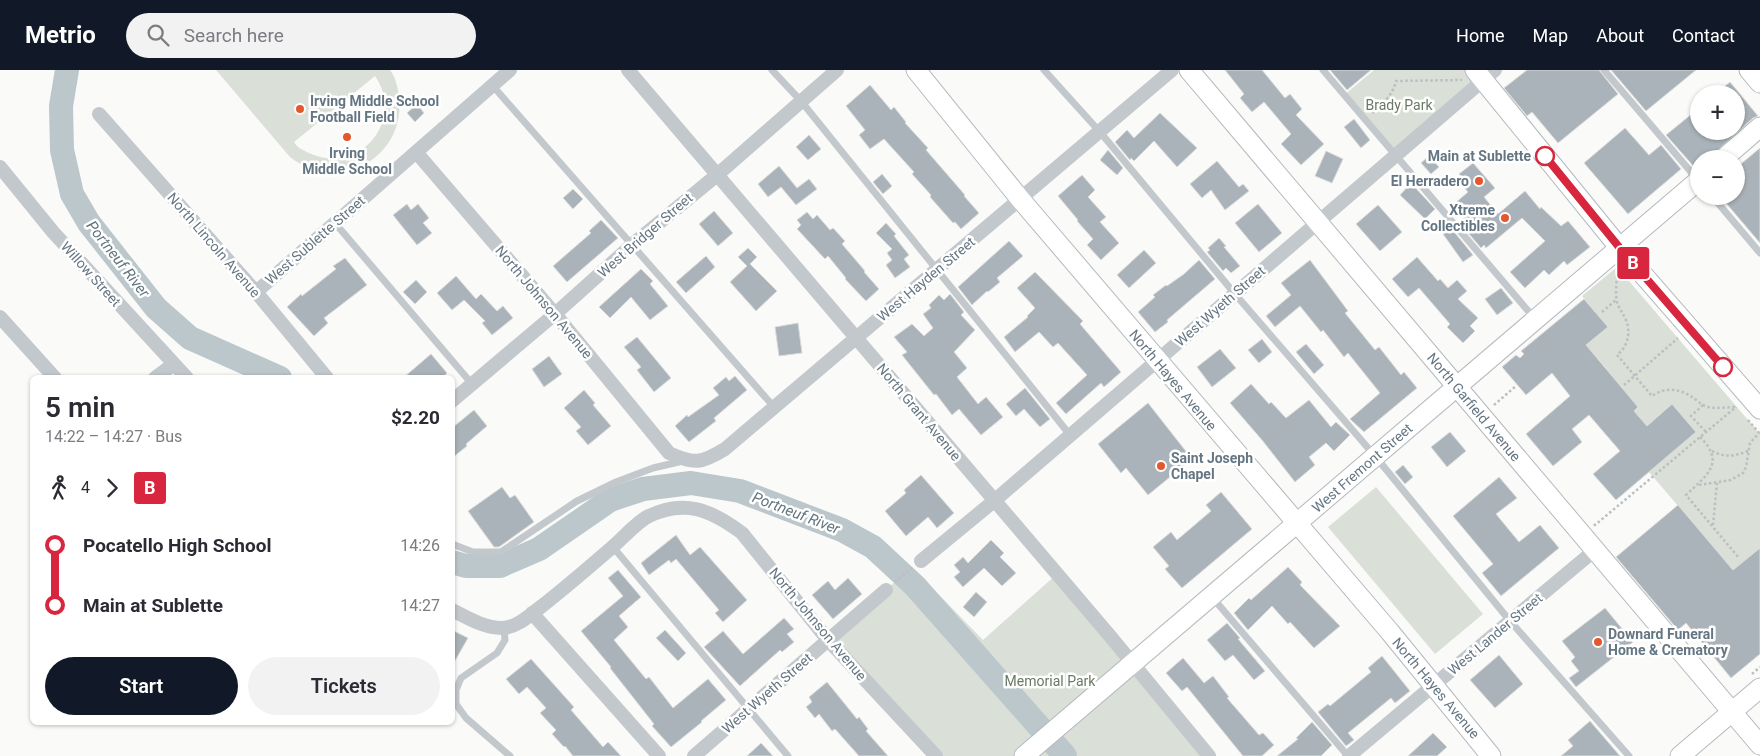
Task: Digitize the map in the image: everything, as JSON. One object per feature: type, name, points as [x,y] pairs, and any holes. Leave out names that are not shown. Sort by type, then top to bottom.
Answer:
[{"type":"street","name":"West Sublette Street","points":[[256,292],[510,70]]},
{"type":"street","name":"North Grant Avenue","points":[[628,70],[1209,756]]},
{"type":"street","name":"West Bridger Street","points":[[455,398],[837,70]]},
{"type":"street","name":"North Hayes Avenue","points":[[916,70],[1021,200],[1390,632],[1432,686],[1491,756]]},
{"type":"street","name":"West Hayden Street","points":[[685,461],[706,461],[726,449],[1172,70]]},
{"type":"street","name":"North Garfield Avenue","points":[[1189,70],[1760,744]]},
{"type":"street","points":[[1749,70],[1760,83]]},
{"type":"street","name":"West Wyeth Street","points":[[916,564],[994,501],[1395,156],[1484,73]]},
{"type":"street","points":[[1484,73],[1619,247],[1759,407]]},
{"type":"street","name":"North Lincoln Avenue","points":[[99,114],[256,292],[325,375]]},
{"type":"street","points":[[1733,150],[1760,127]]},
{"type":"street","name":"North Johnson Avenue","points":[[416,152],[555,314],[669,453],[685,461]]},
{"type":"street","name":"Willow Street","points":[[0,167],[53,232],[183,375]]},
{"type":"street","name":"West Fremont Street","points":[[1033,753],[1064,722],[1690,187]]},
{"type":"street","points":[[0,317],[52,375]]},
{"type":"street","points":[[159,375],[174,364]]},
{"type":"street","name":"North Johnson Avenue","points":[[613,547],[646,518],[671,509],[690,508],[704,510],[724,519],[742,533],[828,640],[936,756]]},
{"type":"street","points":[[455,612],[478,623],[504,628],[519,623],[613,547]]},
{"type":"street","name":"West Lander Street","points":[[1349,756],[1595,550]]},
{"type":"street","name":"West Wyeth Street","points":[[694,756],[888,588]]},
{"type":"street","points":[[532,613],[659,756]]},
{"type":"street","points":[[1680,756],[1760,688]]},
{"type":"lane","points":[[772,70],[801,101],[1070,435]]},
{"type":"lane","points":[[1044,70],[1100,132],[1235,294],[1375,456],[1510,621],[1629,756]]},
{"type":"lane","points":[[1323,70],[1536,319]]},
{"type":"lane","points":[[1604,70],[1690,171]]},
{"type":"lane","points":[[492,85],[774,407]]},
{"type":"lane","points":[[1720,205],[1760,253]]},
{"type":"lane","points":[[336,223],[472,384]]},
{"type":"lane","points":[[455,545],[473,552],[500,552],[577,502],[616,482],[653,468],[685,461]]},
{"type":"lane","points":[[613,547],[788,756]]},
{"type":"lane","points":[[1211,596],[1349,756]]},
{"type":"lane","points":[[504,628],[505,640],[497,653],[461,678],[456,690],[456,704],[466,718],[510,756]]},
{"type":"path","points":[[1359,114],[1372,113],[1384,103],[1395,88],[1396,81],[1484,73]]},
{"type":"path","points":[[1589,518],[1595,525],[1736,406],[1710,407],[1703,405],[1692,397],[1673,390],[1664,390],[1652,396],[1617,355],[1626,346],[1628,330],[1627,322],[1619,309],[1617,299],[1617,267],[1610,272]]},
{"type":"path","points":[[1602,312],[1617,299]]},
{"type":"path","points":[[1624,385],[1678,338]]},
{"type":"path","points":[[1494,405],[1516,386]]},
{"type":"path","points":[[1703,405],[1692,416],[1706,432]]},
{"type":"path","points":[[1697,485],[1731,480],[1743,473],[1746,467],[1750,443],[1759,433]]},
{"type":"path","points":[[1700,437],[1712,451],[1724,456],[1732,457],[1749,451]]},
{"type":"path","points":[[1712,451],[1713,463],[1711,470],[1686,495],[1739,558]]},
{"type":"path","points":[[1713,526],[1717,483]]},
{"type":"path","points":[[888,588],[916,564]]},
{"type":"green space","points":[[216,70],[390,70],[395,79],[399,95],[399,117],[392,137],[381,152],[366,164],[348,171],[328,172],[309,168],[290,157]],"holes":[[[375,76],[383,93],[385,110],[381,126],[372,140],[360,151],[345,157],[327,158],[309,153],[298,147],[294,142]]]},
{"type":"green space","name":"Brady Park","points":[[1374,70],[1475,70],[1483,80],[1395,156],[1343,96]]},
{"type":"green space","points":[[1617,267],[1760,434],[1760,548],[1733,570],[1649,472],[1696,432],[1672,404],[1647,426],[1634,411],[1638,407],[1632,400],[1628,403],[1602,372],[1606,368],[1598,359],[1594,363],[1582,348],[1608,327],[1582,296]]},
{"type":"green space","points":[[1376,487],[1483,614],[1435,654],[1328,527]]},
{"type":"green space","name":"Memorial Park","points":[[912,567],[983,640],[1057,574],[1209,756],[936,756],[828,640]]},
{"type":"building","points":[[1225,70],[1262,70],[1285,98],[1290,94],[1302,109],[1296,115],[1324,144],[1301,165],[1281,144],[1291,134],[1264,102],[1252,112],[1240,98],[1244,94]]},
{"type":"building","points":[[1330,70],[1371,70],[1347,90]]},
{"type":"building","points":[[1527,70],[1599,70],[1618,94],[1558,143],[1532,112],[1527,116],[1504,88]]},
{"type":"building","points":[[1611,70],[1696,70],[1646,111]]},
{"type":"building","points":[[870,85],[891,110],[894,107],[905,123],[928,148],[926,150],[979,213],[961,229],[955,222],[953,223],[930,197],[931,195],[912,174],[914,172],[884,139],[870,149],[859,135],[865,130],[846,106]]},
{"type":"building","points":[[1745,100],[1758,116],[1745,125]]},
{"type":"building","points":[[417,104],[424,113],[415,122],[407,113]]},
{"type":"building","points":[[1160,113],[1197,148],[1177,167],[1154,141],[1134,161],[1131,158],[1130,160],[1115,142],[1127,130],[1134,138]]},
{"type":"building","points":[[1690,115],[1690,140],[1729,140],[1718,150],[1690,150],[1690,162],[1666,135]]},
{"type":"building","points":[[1354,119],[1370,140],[1361,148],[1344,127]]},
{"type":"building","points":[[1625,128],[1649,155],[1661,145],[1681,169],[1628,214],[1584,163]]},
{"type":"building","points":[[809,135],[821,149],[808,160],[796,147]]},
{"type":"building","points":[[1760,148],[1760,243],[1728,205],[1745,205],[1745,160]]},
{"type":"building","points":[[1108,150],[1123,168],[1117,175],[1100,160]]},
{"type":"building","points":[[1326,151],[1343,159],[1332,183],[1315,176]]},
{"type":"building","points":[[1429,156],[1439,167],[1431,174],[1421,163]]},
{"type":"building","points":[[1217,161],[1239,187],[1243,184],[1249,191],[1225,210],[1211,190],[1202,198],[1190,184]]},
{"type":"building","points":[[1473,163],[1495,188],[1484,197],[1498,214],[1525,191],[1540,209],[1541,207],[1561,226],[1568,221],[1590,247],[1567,265],[1564,261],[1549,275],[1544,270],[1525,288],[1510,272],[1545,241],[1522,218],[1486,248],[1484,245],[1481,248],[1459,222],[1465,218],[1454,204],[1468,192],[1463,186],[1467,183],[1459,174]]},
{"type":"building","points":[[779,166],[797,188],[809,179],[817,189],[796,205],[781,187],[768,197],[758,184]]},
{"type":"building","points":[[882,174],[892,186],[883,194],[873,182]]},
{"type":"building","points":[[1082,175],[1095,190],[1088,197],[1106,217],[1100,222],[1119,243],[1101,260],[1087,245],[1093,239],[1058,196]]},
{"type":"building","points":[[1411,183],[1435,209],[1425,219],[1400,195]]},
{"type":"building","points":[[573,189],[583,199],[573,209],[563,198]]},
{"type":"building","points":[[407,204],[411,210],[418,204],[429,218],[423,223],[432,233],[417,245],[393,215]]},
{"type":"building","points":[[1258,204],[1282,233],[1259,252],[1235,223]]},
{"type":"building","points":[[1378,205],[1402,232],[1380,251],[1356,224]]},
{"type":"building","points":[[714,211],[733,233],[718,246],[699,224]]},
{"type":"building","points":[[807,212],[813,219],[817,215],[830,230],[833,228],[845,241],[842,244],[879,289],[866,301],[845,279],[828,256],[825,259],[797,229],[801,225],[797,220]]},
{"type":"building","points":[[601,220],[618,238],[567,282],[553,266],[591,233],[589,231]]},
{"type":"building","points":[[886,223],[896,234],[894,236],[909,255],[904,259],[910,267],[895,278],[886,265],[892,260],[887,253],[892,249],[876,233]]},
{"type":"building","points":[[1451,228],[1473,255],[1463,262],[1443,234]]},
{"type":"building","points":[[1219,238],[1240,266],[1231,273],[1226,268],[1223,271],[1207,252],[1210,250],[1208,248]]},
{"type":"building","points":[[1009,241],[1023,256],[997,278],[1000,282],[972,305],[958,287]]},
{"type":"building","points":[[748,248],[757,257],[750,264],[777,291],[756,311],[730,282],[747,266],[738,257]]},
{"type":"building","points":[[1144,250],[1156,263],[1129,288],[1117,275]]},
{"type":"building","points":[[706,256],[715,267],[686,293],[676,282]]},
{"type":"building","points":[[1417,257],[1438,281],[1440,279],[1448,288],[1457,280],[1467,291],[1458,299],[1478,318],[1470,326],[1475,331],[1463,343],[1447,327],[1450,324],[1419,288],[1408,297],[1392,279]]},
{"type":"building","points":[[345,258],[367,285],[324,318],[328,323],[314,336],[287,307],[301,294],[302,296],[336,269],[333,266]]},
{"type":"building","points":[[1199,260],[1215,279],[1155,332],[1138,312],[1155,297],[1153,295],[1184,274]]},
{"type":"building","points":[[1310,260],[1348,311],[1345,313],[1375,350],[1379,347],[1401,375],[1404,372],[1417,388],[1364,432],[1350,419],[1380,393],[1348,353],[1344,357],[1323,330],[1321,332],[1300,306],[1275,327],[1266,316],[1291,295],[1281,283]]},
{"type":"building","points":[[641,269],[653,281],[650,284],[668,306],[650,320],[631,297],[610,318],[599,307]]},
{"type":"building","points":[[1035,272],[1083,321],[1080,324],[1121,372],[1104,387],[1101,383],[1066,414],[1056,403],[1087,375],[1058,343],[1053,347],[1039,332],[1015,352],[1004,337],[1028,317],[1035,308],[1017,288]]},
{"type":"building","points":[[456,276],[476,299],[481,294],[497,311],[503,306],[513,318],[492,335],[482,323],[485,321],[464,300],[452,310],[437,293]]},
{"type":"building","points":[[416,280],[427,292],[415,304],[403,292]]},
{"type":"building","points":[[1501,288],[1513,303],[1497,315],[1485,299]]},
{"type":"building","points":[[950,294],[964,312],[961,315],[975,330],[954,352],[967,368],[957,377],[978,404],[986,397],[1003,417],[981,435],[959,409],[952,415],[936,394],[934,395],[902,355],[907,352],[894,337],[912,324],[924,336],[933,328],[923,314],[931,308],[929,305],[939,295],[944,300]]},
{"type":"building","points":[[1584,299],[1608,327],[1586,345],[1638,407],[1634,411],[1647,426],[1672,404],[1696,432],[1616,500],[1593,474],[1620,451],[1589,415],[1572,429],[1582,442],[1553,466],[1526,434],[1570,396],[1552,373],[1526,395],[1502,367],[1516,355],[1520,358],[1524,354],[1521,351]]},
{"type":"building","points":[[798,323],[802,353],[779,356],[775,327]]},
{"type":"building","points":[[637,337],[671,378],[654,392],[637,370],[641,367],[624,347]]},
{"type":"building","points":[[1262,339],[1272,352],[1259,363],[1248,350]]},
{"type":"building","points":[[1306,344],[1324,365],[1314,374],[1296,352]]},
{"type":"building","points":[[1220,349],[1236,368],[1212,387],[1197,367]]},
{"type":"building","points":[[431,354],[447,373],[445,375],[406,375]]},
{"type":"building","points":[[549,356],[562,374],[544,387],[532,369]]},
{"type":"building","points":[[735,376],[747,390],[714,418],[716,421],[689,442],[675,426],[687,415],[688,417],[719,395],[713,388],[726,377],[729,381]]},
{"type":"building","points":[[1251,384],[1269,404],[1271,402],[1286,418],[1309,400],[1331,427],[1336,422],[1350,435],[1334,451],[1326,443],[1309,457],[1315,465],[1295,482],[1230,403]]},
{"type":"building","points":[[1025,388],[1050,419],[1040,427],[1024,409],[1016,416],[1006,404]]},
{"type":"building","points":[[584,390],[595,403],[593,405],[611,426],[588,445],[576,431],[581,427],[564,408]]},
{"type":"building","points":[[1148,403],[1192,459],[1148,495],[1126,468],[1121,473],[1098,444]]},
{"type":"building","points":[[474,410],[487,426],[455,456],[455,426]]},
{"type":"building","points":[[1450,432],[1466,451],[1447,467],[1431,447]]},
{"type":"building","points":[[1403,465],[1413,477],[1405,484],[1395,472]]},
{"type":"building","points":[[921,475],[954,513],[937,528],[928,517],[906,536],[885,511],[906,493],[904,490]]},
{"type":"building","points":[[1499,477],[1517,498],[1496,514],[1519,542],[1540,525],[1559,548],[1501,596],[1482,573],[1493,564],[1453,516]]},
{"type":"building","points":[[502,487],[510,498],[515,495],[534,522],[499,547],[494,547],[468,511]]},
{"type":"building","points":[[1221,492],[1252,529],[1182,588],[1165,569],[1169,566],[1153,547],[1171,532],[1177,540],[1211,511],[1206,505]]},
{"type":"building","points":[[1678,505],[1733,570],[1760,548],[1760,654],[1731,678],[1686,623],[1678,630],[1616,557]]},
{"type":"building","points":[[676,535],[690,555],[700,547],[747,600],[723,622],[715,613],[719,610],[676,559],[671,563],[669,560],[649,575],[641,563]]},
{"type":"building","points":[[991,540],[1004,553],[1000,557],[1016,573],[1002,586],[984,568],[963,587],[954,577],[960,572],[954,565],[963,557],[968,563]]},
{"type":"building","points":[[1288,567],[1302,582],[1300,585],[1340,626],[1314,648],[1272,606],[1248,630],[1234,613],[1249,598],[1251,600]]},
{"type":"building","points":[[618,570],[641,597],[619,616],[628,627],[614,640],[646,679],[649,677],[673,708],[708,679],[726,700],[671,747],[652,726],[654,724],[581,631],[623,596],[608,578]]},
{"type":"building","points":[[848,578],[862,594],[833,619],[812,595],[828,581],[835,590]]},
{"type":"building","points":[[976,592],[987,602],[974,617],[963,607]]},
{"type":"building","points":[[1605,608],[1633,642],[1576,687],[1569,678],[1579,671],[1571,661],[1575,657],[1562,641]]},
{"type":"building","points":[[784,618],[794,629],[787,634],[794,642],[782,652],[780,650],[740,686],[704,647],[723,631],[743,654]]},
{"type":"building","points":[[1227,623],[1265,671],[1254,680],[1233,655],[1225,661],[1207,640]]},
{"type":"building","points":[[665,630],[686,653],[678,661],[656,638]]},
{"type":"building","points":[[455,632],[468,638],[455,661]]},
{"type":"building","points":[[1499,655],[1523,684],[1495,708],[1470,680]]},
{"type":"building","points":[[1382,656],[1410,691],[1395,703],[1391,698],[1348,733],[1354,740],[1346,746],[1318,712],[1328,704],[1330,706],[1371,672],[1368,668]]},
{"type":"building","points":[[1183,658],[1204,683],[1213,676],[1229,697],[1227,698],[1259,735],[1263,733],[1274,745],[1262,756],[1243,756],[1187,687],[1182,691],[1166,673]]},
{"type":"building","points":[[531,659],[574,707],[571,710],[603,747],[608,742],[621,756],[573,756],[564,747],[552,734],[556,730],[540,713],[546,708],[527,687],[519,694],[506,679]]},
{"type":"building","points":[[827,682],[857,719],[859,717],[868,729],[866,731],[888,756],[859,756],[835,729],[832,731],[819,714],[815,718],[806,707],[812,702],[809,697]]},
{"type":"building","points":[[1590,721],[1620,756],[1561,756],[1573,746],[1568,740]]},
{"type":"building","points":[[1312,722],[1332,745],[1321,756],[1277,756],[1298,739],[1296,738]]},
{"type":"building","points":[[1433,733],[1447,747],[1437,756],[1408,756]]},
{"type":"building","points":[[761,743],[773,756],[747,756]]},
{"type":"waterway","name":"Portneuf River","points":[[67,70],[61,106],[62,150],[72,194],[89,223],[156,308],[190,338],[273,375]]},
{"type":"waterway","name":"Portneuf River","points":[[455,563],[466,566],[500,566],[539,549],[610,500],[643,489],[691,483],[740,491],[842,530],[873,547],[915,586],[1065,756]]},
{"type":"bus line","name":"B","points":[[1545,156],[1619,247],[1723,367]]},
{"type":"place","name":"Irving Middle School Football Field","points":[[300,109]]},
{"type":"place","name":"Irving Middle School","points":[[347,137]]},
{"type":"place","name":"Main at Sublette","points":[[1545,156]]},
{"type":"place","name":"El Herradero","points":[[1479,181]]},
{"type":"place","name":"Xtreme Collectibles","points":[[1505,218]]},
{"type":"place","name":"Saint Joseph Chapel","points":[[1161,466]]},
{"type":"place","name":"Downard Funeral Home & Crematory","points":[[1598,642]]}]
